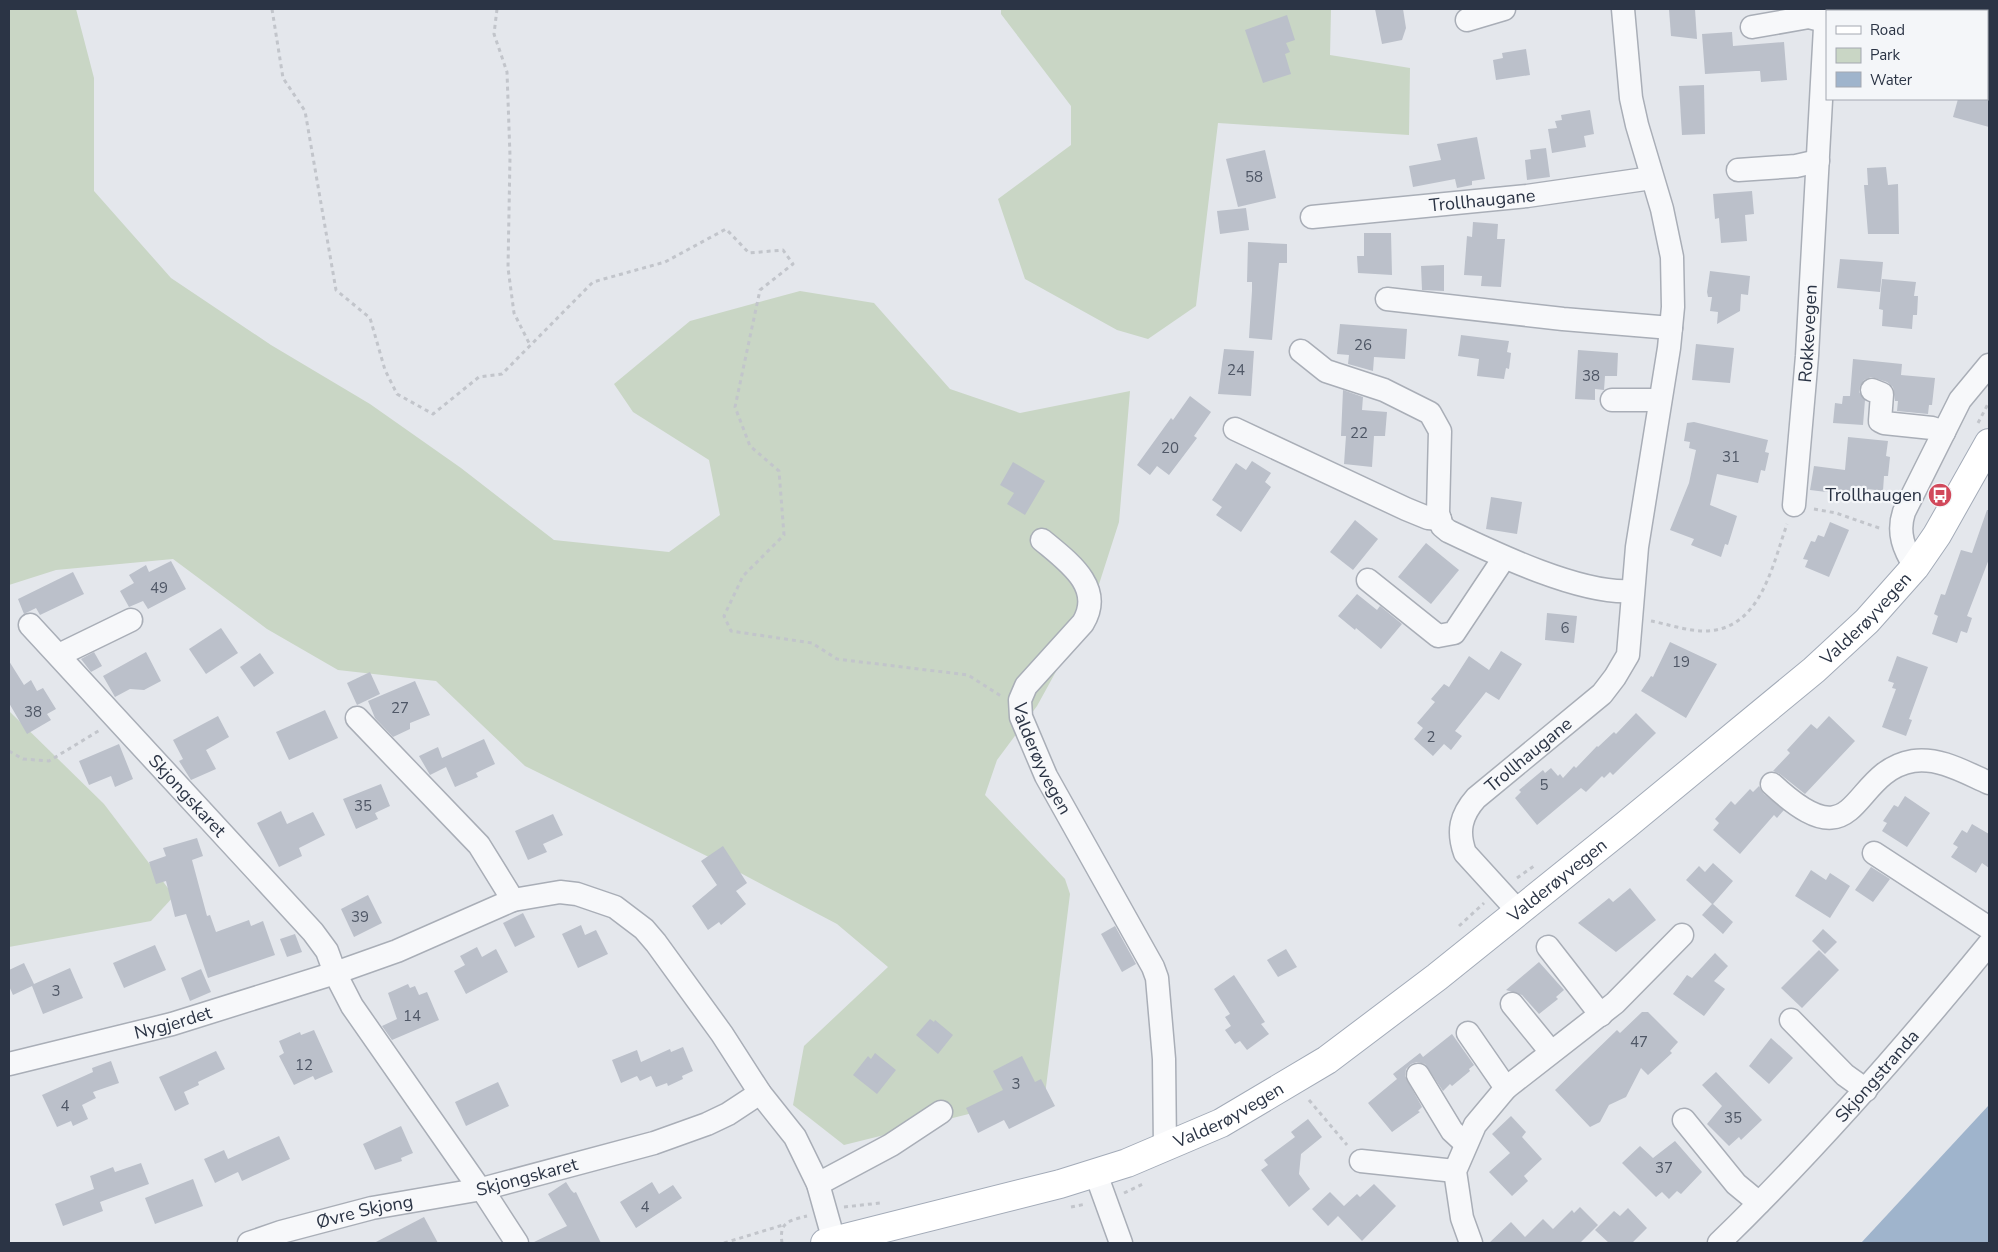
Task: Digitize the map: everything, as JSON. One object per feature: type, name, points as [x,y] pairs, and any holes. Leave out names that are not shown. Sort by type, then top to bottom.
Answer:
[{"type":"main road","name":"Valderøyvegen","points":[[830,1242],[1096,1174],[1165,1148],[1228,1119],[1327,1060],[1437,977],[1626,825],[1814,670],[1867,621],[1915,567],[1937,535],[1983,434]]},
{"type":"street","points":[[1467,20],[1504,9]]},
{"type":"street","name":"Trollhaugane","points":[[1518,911],[1465,853],[1461,842],[1462,818],[1476,798],[1602,694],[1628,655],[1636,547],[1671,328],[1674,279],[1672,257],[1662,209],[1652,178],[1632,98],[1623,9]]},
{"type":"street","name":"Rokkevegen","points":[[1752,27],[1826,15],[1807,356],[1794,505]]},
{"type":"street","points":[[1738,170],[1796,166],[1818,161]]},
{"type":"street","name":"Trollhaugane","points":[[1312,217],[1527,196],[1652,178]]},
{"type":"street","points":[[1387,299],[1563,319],[1671,328]]},
{"type":"street","points":[[1301,351],[1326,371],[1384,390],[1424,408],[1434,418],[1440,431],[1438,513],[1442,526],[1504,558],[1604,589],[1632,591]]},
{"type":"street","name":"Valderøyvegen","points":[[1915,567],[1903,548],[1900,522],[1960,400],[1989,365]]},
{"type":"street","points":[[1872,390],[1882,394],[1880,421],[1932,428],[1944,432]]},
{"type":"street","points":[[1612,400],[1660,400]]},
{"type":"street","points":[[1235,429],[1406,509],[1428,518],[1440,519]]},
{"type":"street","name":"Valderøyvegen","points":[[1042,540],[1070,563],[1082,577],[1088,589],[1090,603],[1088,614],[1083,623],[1026,686],[1021,694],[1020,707],[1025,729],[1046,776],[1153,967],[1157,978],[1164,1059],[1165,1148]]},
{"type":"street","points":[[1368,580],[1438,636],[1454,633],[1504,558]]},
{"type":"street","points":[[59,655],[131,620]]},
{"type":"street","name":"Skjongskaret","points":[[30,625],[313,932],[326,951],[352,1006],[479,1188],[482,1189],[683,1134],[728,1114],[760,1093]]},
{"type":"street","points":[[358,718],[478,845],[512,900]]},
{"type":"street","points":[[1772,784],[1787,798],[1807,811],[1832,817],[1848,813],[1876,781],[1888,772],[1902,764],[1915,761],[1938,762],[1989,783]]},
{"type":"street","points":[[1874,853],[1989,928]]},
{"type":"street","points":[[335,973],[397,951],[512,900],[560,892],[577,894],[606,903],[630,916],[656,943],[722,1034],[760,1093],[795,1137],[818,1184],[826,1212],[830,1242]]},
{"type":"street","points":[[1470,1243],[1462,1218],[1455,1171],[1465,1143],[1475,1125],[1506,1088],[1601,1015],[1682,935]]},
{"type":"street","name":"Skjongstranda","points":[[1719,1243],[1760,1203],[1866,1090],[1989,944]]},
{"type":"street","points":[[1548,947],[1601,1015]]},
{"type":"street","name":"Nygjerdet","points":[[9,1064],[172,1024],[335,973]]},
{"type":"street","points":[[1512,1004],[1551,1052]]},
{"type":"street","points":[[1791,1020],[1845,1075],[1866,1090]]},
{"type":"street","points":[[1468,1033],[1506,1088]]},
{"type":"street","points":[[1418,1075],[1452,1131],[1465,1143]]},
{"type":"street","points":[[818,1184],[891,1145],[941,1112]]},
{"type":"street","points":[[1684,1120],[1736,1184],[1760,1203]]},
{"type":"street","points":[[1361,1161],[1455,1171]]},
{"type":"street","points":[[1096,1174],[1121,1243]]},
{"type":"street","points":[[482,1189],[517,1243]]},
{"type":"street","name":"Øvre Skjong","points":[[249,1243],[281,1232],[372,1208],[482,1189]]},
{"type":"path","points":[[272,9],[283,78],[305,111],[336,290],[370,318],[385,370],[397,394],[433,414],[480,377],[502,374],[593,282],[665,262],[726,229],[749,253],[783,250],[793,264],[760,290],[735,407],[750,446],[779,471],[784,534],[744,576],[724,616],[731,631],[812,642],[837,659],[968,675],[1020,707]]},
{"type":"path","points":[[497,9],[494,34],[507,72],[510,156],[508,268],[514,313],[530,345]]},
{"type":"path","points":[[1983,434],[1989,402]]},
{"type":"path","points":[[1630,616],[1702,631],[1721,630],[1736,623],[1749,614],[1758,599],[1794,505],[1836,513],[1895,534],[1901,531]]},
{"type":"path","points":[[9,751],[23,759],[50,761],[118,720]]},
{"type":"path","points":[[1458,927],[1498,890],[1535,865]]},
{"type":"path","points":[[1309,1100],[1361,1161]]},
{"type":"path","points":[[724,1243],[844,1206],[884,1202]]},
{"type":"path","points":[[782,1243],[780,1231],[783,1225]]},
{"type":"green space","points":[[9,9],[76,9],[94,78],[94,191],[171,278],[271,345],[370,404],[461,468],[554,540],[669,552],[720,515],[709,460],[633,412],[614,384],[690,321],[800,291],[874,303],[950,389],[1020,413],[1130,391],[1119,522],[1092,606],[1037,706],[997,760],[985,795],[1065,879],[1070,894],[1045,1095],[844,1145],[793,1105],[804,1046],[888,967],[837,924],[731,868],[525,766],[436,681],[338,670],[267,629],[173,559],[56,570],[9,585]]},
{"type":"green space","points":[[1001,9],[1331,10],[1330,55],[1410,68],[1409,135],[1218,123],[1196,306],[1148,339],[1117,330],[1025,279],[998,199],[1071,145],[1071,106],[1001,14]]},
{"type":"green space","points":[[9,711],[104,804],[174,896],[151,921],[9,947]]},
{"type":"water","points":[[1989,1105],[1989,1243],[1861,1243]]},
{"type":"building","points":[[1375,9],[1403,9],[1406,28],[1402,40],[1382,44]]},
{"type":"building","points":[[1669,9],[1695,9],[1697,39],[1671,36]]},
{"type":"building","points":[[1287,15],[1295,40],[1286,43],[1290,52],[1285,54],[1291,74],[1263,83],[1245,30]]},
{"type":"building","points":[[1732,32],[1733,46],[1784,42],[1787,80],[1761,82],[1760,71],[1705,74],[1702,34]]},
{"type":"building","points":[[1526,49],[1530,75],[1496,80],[1493,60],[1503,58],[1502,53]]},
{"type":"building","points":[[1704,85],[1705,134],[1682,135],[1679,86]]},
{"type":"building","points":[[1989,99],[1989,127],[1953,117],[1958,100]]},
{"type":"building","points":[[1590,110],[1594,134],[1584,136],[1586,147],[1552,153],[1548,129],[1557,128],[1555,121],[1562,120],[1561,115]]},
{"type":"building","points":[[1477,137],[1485,179],[1472,181],[1472,185],[1457,188],[1455,179],[1413,187],[1409,166],[1441,160],[1437,144]]},
{"type":"building","points":[[1546,148],[1550,177],[1527,180],[1525,160],[1531,159],[1530,150]]},
{"type":"building","points":[[1265,150],[1276,198],[1238,207],[1226,159]]},
{"type":"building","points":[[1886,167],[1888,185],[1898,184],[1899,234],[1868,234],[1864,185],[1868,185],[1867,168]]},
{"type":"building","points":[[1752,191],[1754,214],[1745,215],[1747,241],[1721,243],[1719,218],[1715,219],[1713,194]]},
{"type":"building","points":[[1246,208],[1249,230],[1220,234],[1217,211]]},
{"type":"building","points":[[1473,222],[1498,224],[1497,239],[1505,239],[1501,287],[1481,286],[1482,276],[1464,275],[1467,236],[1472,237]]},
{"type":"building","points":[[1364,233],[1391,233],[1392,275],[1358,273],[1357,256],[1364,256]]},
{"type":"building","points":[[1248,242],[1287,244],[1287,263],[1279,263],[1272,340],[1249,338],[1252,282],[1247,282]]},
{"type":"building","points":[[1840,259],[1883,262],[1880,292],[1837,288]]},
{"type":"building","points":[[1444,265],[1444,291],[1422,290],[1421,266]]},
{"type":"building","points":[[1710,271],[1750,276],[1748,295],[1741,294],[1740,311],[1717,324],[1718,312],[1710,311],[1712,297],[1708,297],[1707,292]]},
{"type":"building","points":[[1882,279],[1916,282],[1914,296],[1918,296],[1917,315],[1913,315],[1912,329],[1882,326],[1883,310],[1879,309]]},
{"type":"building","points":[[1340,324],[1407,329],[1405,359],[1374,357],[1373,371],[1348,364],[1349,355],[1337,354]]},
{"type":"building","points":[[1461,335],[1509,341],[1507,352],[1511,353],[1509,369],[1506,368],[1504,379],[1477,376],[1479,359],[1458,356]]},
{"type":"building","points":[[1696,344],[1734,348],[1730,383],[1692,380]]},
{"type":"building","points":[[1224,349],[1254,351],[1251,396],[1218,394]]},
{"type":"building","points":[[1578,350],[1618,353],[1617,376],[1605,376],[1604,390],[1595,389],[1595,400],[1575,399]]},
{"type":"building","points":[[1853,359],[1902,364],[1901,375],[1935,378],[1932,405],[1929,405],[1928,414],[1897,411],[1898,401],[1895,401],[1893,387],[1887,382],[1871,377],[1864,380],[1859,392],[1865,400],[1863,425],[1833,423],[1835,403],[1842,404],[1843,396],[1850,396]]},
{"type":"building","points":[[1343,390],[1363,397],[1362,410],[1387,412],[1385,436],[1374,436],[1372,467],[1344,464],[1346,436],[1341,436]]},
{"type":"building","points":[[1190,396],[1211,412],[1194,436],[1197,438],[1169,475],[1157,466],[1150,475],[1137,465],[1171,418],[1173,420]]},
{"type":"building","points":[[1694,422],[1768,440],[1765,452],[1769,453],[1765,471],[1761,470],[1758,483],[1717,474],[1710,505],[1737,516],[1728,545],[1725,544],[1721,557],[1691,545],[1694,539],[1670,530],[1689,483],[1696,450],[1689,448],[1690,442],[1684,441],[1687,423]]},
{"type":"building","points":[[1848,437],[1888,441],[1886,456],[1890,457],[1888,476],[1884,476],[1883,491],[1868,489],[1867,497],[1810,490],[1814,466],[1845,470]]},
{"type":"building","points":[[1252,461],[1271,473],[1265,482],[1271,487],[1241,532],[1216,515],[1222,507],[1212,500],[1236,463],[1246,470]]},
{"type":"building","points":[[1013,462],[1045,481],[1025,515],[1007,504],[1014,493],[1000,485]]},
{"type":"building","points":[[1491,497],[1522,502],[1517,534],[1486,529]]},
{"type":"building","points":[[1987,510],[1989,510],[1989,559],[1967,616],[1972,618],[1967,633],[1961,631],[1957,643],[1932,634],[1938,616],[1934,614],[1941,594],[1945,595],[1961,550],[1972,553]]},
{"type":"building","points":[[1355,520],[1378,539],[1353,570],[1330,552]]},
{"type":"building","points":[[1830,522],[1849,530],[1829,577],[1805,567],[1808,560],[1803,559],[1811,541],[1815,542],[1818,535],[1824,537]]},
{"type":"building","points":[[1426,543],[1459,570],[1431,604],[1398,577]]},
{"type":"building","points":[[171,561],[186,589],[148,609],[143,601],[129,607],[120,591],[134,583],[129,575],[146,565],[149,572]]},
{"type":"building","points":[[73,572],[84,594],[40,615],[36,608],[24,614],[18,599]]},
{"type":"building","points":[[1357,594],[1377,610],[1380,606],[1402,624],[1381,649],[1338,616]]},
{"type":"building","points":[[1547,613],[1577,616],[1574,643],[1545,640]]},
{"type":"building","points":[[221,628],[238,653],[206,674],[189,649]]},
{"type":"building","points":[[1670,642],[1717,664],[1686,718],[1641,691],[1651,676],[1653,677]]},
{"type":"building","points":[[1501,651],[1522,664],[1499,700],[1486,692],[1455,731],[1462,736],[1451,750],[1444,744],[1433,756],[1414,739],[1423,728],[1417,723],[1435,702],[1431,699],[1444,684],[1449,687],[1469,656],[1489,670]]},
{"type":"building","points":[[94,652],[102,666],[91,672],[81,659]]},
{"type":"building","points":[[146,652],[161,681],[144,690],[130,689],[115,697],[103,676]]},
{"type":"building","points":[[260,653],[274,673],[254,687],[240,667]]},
{"type":"building","points":[[1897,656],[1928,667],[1909,719],[1912,720],[1906,736],[1882,727],[1896,689],[1892,688],[1894,683],[1888,681]]},
{"type":"building","points":[[9,661],[24,685],[31,680],[37,691],[43,688],[56,709],[47,714],[51,720],[27,734],[9,703]]},
{"type":"building","points":[[370,672],[380,694],[357,705],[347,683]]},
{"type":"building","points":[[415,681],[430,715],[410,723],[410,729],[393,737],[375,718],[368,701]]},
{"type":"building","points":[[325,710],[338,738],[289,760],[276,732]]},
{"type":"building","points":[[1636,713],[1656,733],[1613,775],[1610,772],[1604,778],[1602,776],[1586,792],[1581,788],[1537,825],[1515,798],[1521,792],[1519,790],[1543,770],[1545,773],[1551,768],[1558,776],[1560,774],[1563,778],[1574,766],[1576,768],[1597,746],[1614,732],[1616,734]]},
{"type":"building","points":[[218,716],[229,737],[206,750],[216,769],[191,780],[179,761],[183,759],[173,740]]},
{"type":"building","points":[[1829,716],[1855,741],[1805,794],[1780,774],[1773,771],[1790,753],[1787,750],[1811,724],[1817,729]]},
{"type":"building","points":[[484,739],[495,764],[476,773],[478,777],[455,787],[446,767],[430,775],[419,756],[438,747],[442,758]]},
{"type":"building","points":[[119,744],[133,779],[115,787],[111,776],[89,785],[79,761]]},
{"type":"building","points":[[381,784],[390,806],[375,813],[378,819],[356,829],[343,799]]},
{"type":"building","points":[[1759,786],[1764,794],[1784,810],[1777,818],[1774,815],[1740,854],[1713,830],[1719,823],[1715,819],[1731,801],[1735,805],[1750,789],[1753,792]]},
{"type":"building","points":[[1905,796],[1930,813],[1907,847],[1882,831],[1887,823],[1883,821],[1894,805],[1898,807]]},
{"type":"building","points":[[281,811],[287,824],[313,812],[325,835],[299,848],[302,856],[279,867],[257,823]]},
{"type":"building","points":[[553,814],[563,835],[543,844],[547,852],[528,860],[515,831]]},
{"type":"building","points":[[1972,824],[1989,834],[1989,868],[1982,863],[1976,873],[1951,857],[1958,847],[1953,844],[1962,830],[1967,833]]},
{"type":"building","points":[[197,838],[203,856],[192,860],[207,916],[210,915],[216,932],[249,920],[251,926],[263,921],[275,955],[208,978],[186,914],[175,917],[166,881],[156,884],[149,862],[166,856],[163,848]]},
{"type":"building","points":[[723,846],[747,883],[736,891],[746,904],[721,925],[719,922],[708,930],[692,906],[717,885],[701,861]]},
{"type":"building","points":[[1713,863],[1733,881],[1713,904],[1733,922],[1723,934],[1702,915],[1712,904],[1686,880],[1699,866],[1705,872]]},
{"type":"building","points":[[1871,867],[1890,879],[1873,902],[1855,890]]},
{"type":"building","points":[[1811,870],[1826,880],[1830,873],[1850,886],[1830,918],[1795,896]]},
{"type":"building","points":[[1630,888],[1656,920],[1616,952],[1578,923],[1609,898],[1613,902]]},
{"type":"building","points":[[368,895],[382,923],[354,937],[341,909]]},
{"type":"building","points":[[523,913],[535,937],[515,947],[503,923]]},
{"type":"building","points":[[581,925],[585,935],[596,930],[608,954],[578,968],[562,934]]},
{"type":"building","points":[[1115,926],[1136,964],[1122,972],[1101,934]]},
{"type":"building","points":[[1823,929],[1837,942],[1825,954],[1812,941]]},
{"type":"building","points":[[295,934],[302,952],[287,957],[280,939]]},
{"type":"building","points":[[155,945],[166,970],[124,988],[113,963]]},
{"type":"building","points":[[477,947],[482,957],[496,949],[508,972],[466,994],[454,971],[465,965],[460,956]]},
{"type":"building","points":[[1286,949],[1297,967],[1278,977],[1267,960]]},
{"type":"building","points":[[1819,950],[1839,970],[1802,1008],[1781,988]]},
{"type":"building","points":[[1715,953],[1728,966],[1714,981],[1725,989],[1704,1016],[1673,994],[1687,975],[1692,978]]},
{"type":"building","points":[[1539,962],[1564,990],[1556,997],[1558,999],[1539,1014],[1522,995],[1506,990]]},
{"type":"building","points":[[24,963],[34,984],[70,968],[83,998],[43,1014],[32,986],[13,995],[9,986],[9,970]]},
{"type":"building","points":[[201,969],[211,992],[190,1001],[181,978]]},
{"type":"building","points":[[1234,975],[1265,1022],[1261,1024],[1269,1034],[1247,1050],[1240,1041],[1235,1044],[1225,1030],[1231,1026],[1225,1017],[1230,1014],[1214,989]]},
{"type":"building","points":[[408,984],[410,988],[415,986],[419,995],[427,992],[439,1020],[392,1040],[382,1026],[397,1019],[388,993]]},
{"type":"building","points":[[1642,1012],[1648,1012],[1678,1042],[1670,1051],[1672,1053],[1648,1075],[1641,1068],[1626,1097],[1609,1105],[1600,1122],[1590,1127],[1555,1090],[1617,1030],[1620,1033]]},
{"type":"building","points":[[930,1019],[934,1022],[935,1020],[953,1035],[938,1054],[916,1035]]},
{"type":"building","points":[[314,1030],[333,1072],[315,1080],[313,1076],[294,1085],[279,1056],[284,1053],[279,1041],[300,1032],[301,1035]]},
{"type":"building","points":[[1452,1034],[1474,1065],[1469,1069],[1470,1071],[1443,1091],[1425,1064],[1417,1062],[1411,1064],[1406,1069],[1405,1076],[1422,1107],[1418,1111],[1420,1112],[1392,1132],[1368,1103],[1397,1079],[1393,1074],[1420,1053],[1423,1057]]},
{"type":"building","points":[[1771,1038],[1793,1058],[1769,1084],[1749,1066]]},
{"type":"building","points":[[683,1047],[693,1071],[682,1076],[683,1079],[668,1086],[667,1083],[656,1087],[651,1076],[640,1081],[637,1076],[621,1083],[612,1060],[637,1050],[641,1062],[670,1049],[671,1052]]},
{"type":"building","points":[[216,1051],[225,1069],[198,1082],[199,1085],[184,1092],[189,1104],[175,1111],[159,1077]]},
{"type":"building","points":[[875,1053],[896,1070],[877,1094],[853,1075],[868,1056],[871,1059]]},
{"type":"building","points":[[1022,1056],[1035,1082],[1041,1079],[1055,1106],[1009,1129],[1004,1120],[978,1133],[966,1108],[1003,1090],[993,1071]]},
{"type":"building","points":[[111,1061],[119,1083],[93,1092],[96,1098],[82,1105],[88,1119],[73,1126],[71,1121],[57,1127],[42,1095],[93,1072],[92,1068]]},
{"type":"building","points":[[1716,1072],[1762,1120],[1741,1140],[1739,1137],[1729,1146],[1707,1124],[1722,1106],[1702,1085]]},
{"type":"building","points":[[498,1082],[509,1106],[466,1126],[455,1102]]},
{"type":"building","points":[[1511,1116],[1526,1132],[1522,1137],[1542,1159],[1524,1176],[1528,1181],[1512,1196],[1489,1172],[1510,1153],[1492,1134]]},
{"type":"building","points":[[1308,1119],[1322,1137],[1301,1154],[1299,1174],[1310,1189],[1289,1207],[1261,1170],[1268,1165],[1264,1160],[1295,1137],[1291,1132]]},
{"type":"building","points":[[401,1126],[413,1153],[401,1158],[402,1161],[375,1170],[363,1144]]},
{"type":"building","points":[[279,1136],[290,1159],[242,1181],[238,1172],[215,1183],[204,1159],[224,1150],[228,1159]]},
{"type":"building","points":[[1675,1141],[1702,1172],[1681,1194],[1677,1191],[1669,1199],[1662,1192],[1656,1197],[1622,1163],[1640,1146],[1653,1158]]},
{"type":"building","points":[[141,1163],[149,1184],[100,1202],[103,1211],[63,1226],[55,1204],[94,1189],[90,1176],[113,1167],[115,1172]]},
{"type":"building","points":[[193,1179],[203,1206],[155,1224],[145,1198]]},
{"type":"building","points":[[566,1182],[574,1193],[576,1192],[601,1243],[532,1243],[567,1226],[548,1194]]},
{"type":"building","points":[[652,1182],[659,1194],[673,1185],[682,1198],[636,1228],[620,1202]]},
{"type":"building","points":[[1374,1184],[1396,1206],[1362,1241],[1338,1216],[1328,1226],[1312,1209],[1330,1192],[1344,1206],[1357,1194],[1360,1197]]},
{"type":"building","points":[[1580,1207],[1598,1225],[1580,1243],[1489,1243],[1511,1222],[1525,1237],[1543,1219],[1553,1229],[1572,1210],[1574,1213]]},
{"type":"building","points":[[1628,1208],[1647,1228],[1632,1243],[1609,1243],[1595,1230],[1614,1211],[1620,1216]]},
{"type":"building","points":[[424,1217],[438,1243],[374,1243]]},
{"type":"place","name":"Trollhaugen","points":[[1940,495]]}]
